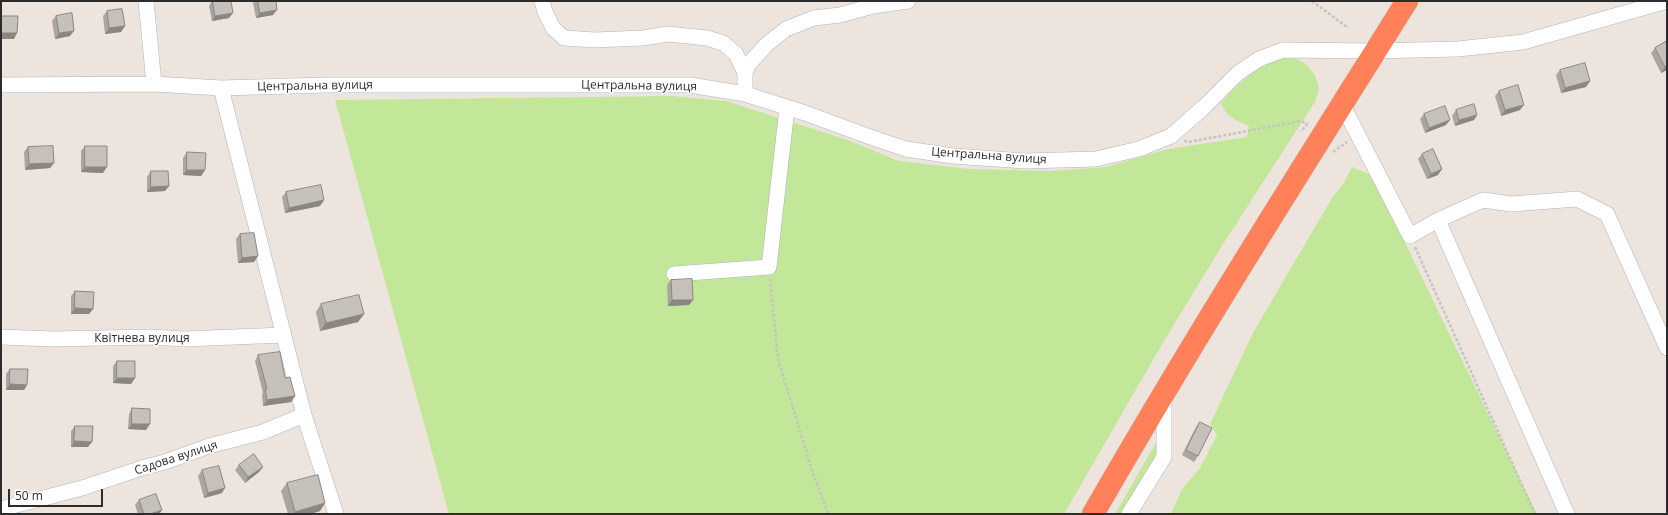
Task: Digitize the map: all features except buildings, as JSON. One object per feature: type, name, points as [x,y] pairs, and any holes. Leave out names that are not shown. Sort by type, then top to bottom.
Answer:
[{"type":"highway","points":[[1093,514],[1164,392],[1407,1]]},
{"type":"street","points":[[146,1],[154,84]]},
{"type":"street","points":[[542,1],[552,28],[564,38],[595,40],[643,38],[668,34],[707,38],[723,43],[736,54],[745,73]]},
{"type":"street","points":[[745,94],[745,73],[749,64],[766,46],[786,29],[814,18],[840,15],[873,3],[908,1]]},
{"type":"street","name":"Центральна вулиця","points":[[1,85],[154,84],[221,88],[327,85],[690,85],[745,94],[806,113],[870,138],[906,149],[953,156],[1025,161],[1096,159],[1139,149],[1171,136],[1204,107],[1238,73],[1259,59],[1283,50],[1376,51],[1458,49],[1523,42],[1667,1]]},
{"type":"street","points":[[221,88],[304,415],[336,514]]},
{"type":"street","points":[[1342,104],[1410,236],[1438,220],[1483,200],[1511,204],[1577,199],[1607,214],[1667,348]]},
{"type":"street","points":[[674,274],[768,267],[787,108]]},
{"type":"street","points":[[1438,220],[1567,514]]},
{"type":"street","name":"Квітнева вулиця","points":[[1,338],[53,340],[150,337],[184,339],[284,335]]},
{"type":"street","points":[[1129,514],[1164,457],[1164,392]]},
{"type":"street","name":"Садова вулиця","points":[[1,508],[82,488],[145,467],[165,462],[209,446],[263,432],[304,415]]},
{"type":"path","points":[[1312,1],[1348,27]]},
{"type":"path","points":[[1171,136],[1189,142],[1301,120],[1307,124],[1301,132]]},
{"type":"path","points":[[1410,236],[1535,514]]},
{"type":"path","points":[[768,267],[778,359],[812,470],[828,514]]},
{"type":"green space","points":[[1280,58],[1295,58],[1306,64],[1315,75],[1319,88],[1316,100],[1220,249],[1164,341],[1064,514],[449,514],[335,100],[673,96],[726,101],[848,140],[899,161],[970,169],[1050,171],[1106,167],[1168,149],[1247,137],[1249,126],[1228,115],[1221,103],[1248,76]]},
{"type":"green space","points":[[1352,167],[1372,175],[1537,514],[1171,514],[1182,489],[1200,468],[1217,435],[1210,424],[1254,331],[1332,198],[1344,183]]},
{"type":"green space","points":[[1156,443],[1159,452],[1122,514],[1115,514]]}]
